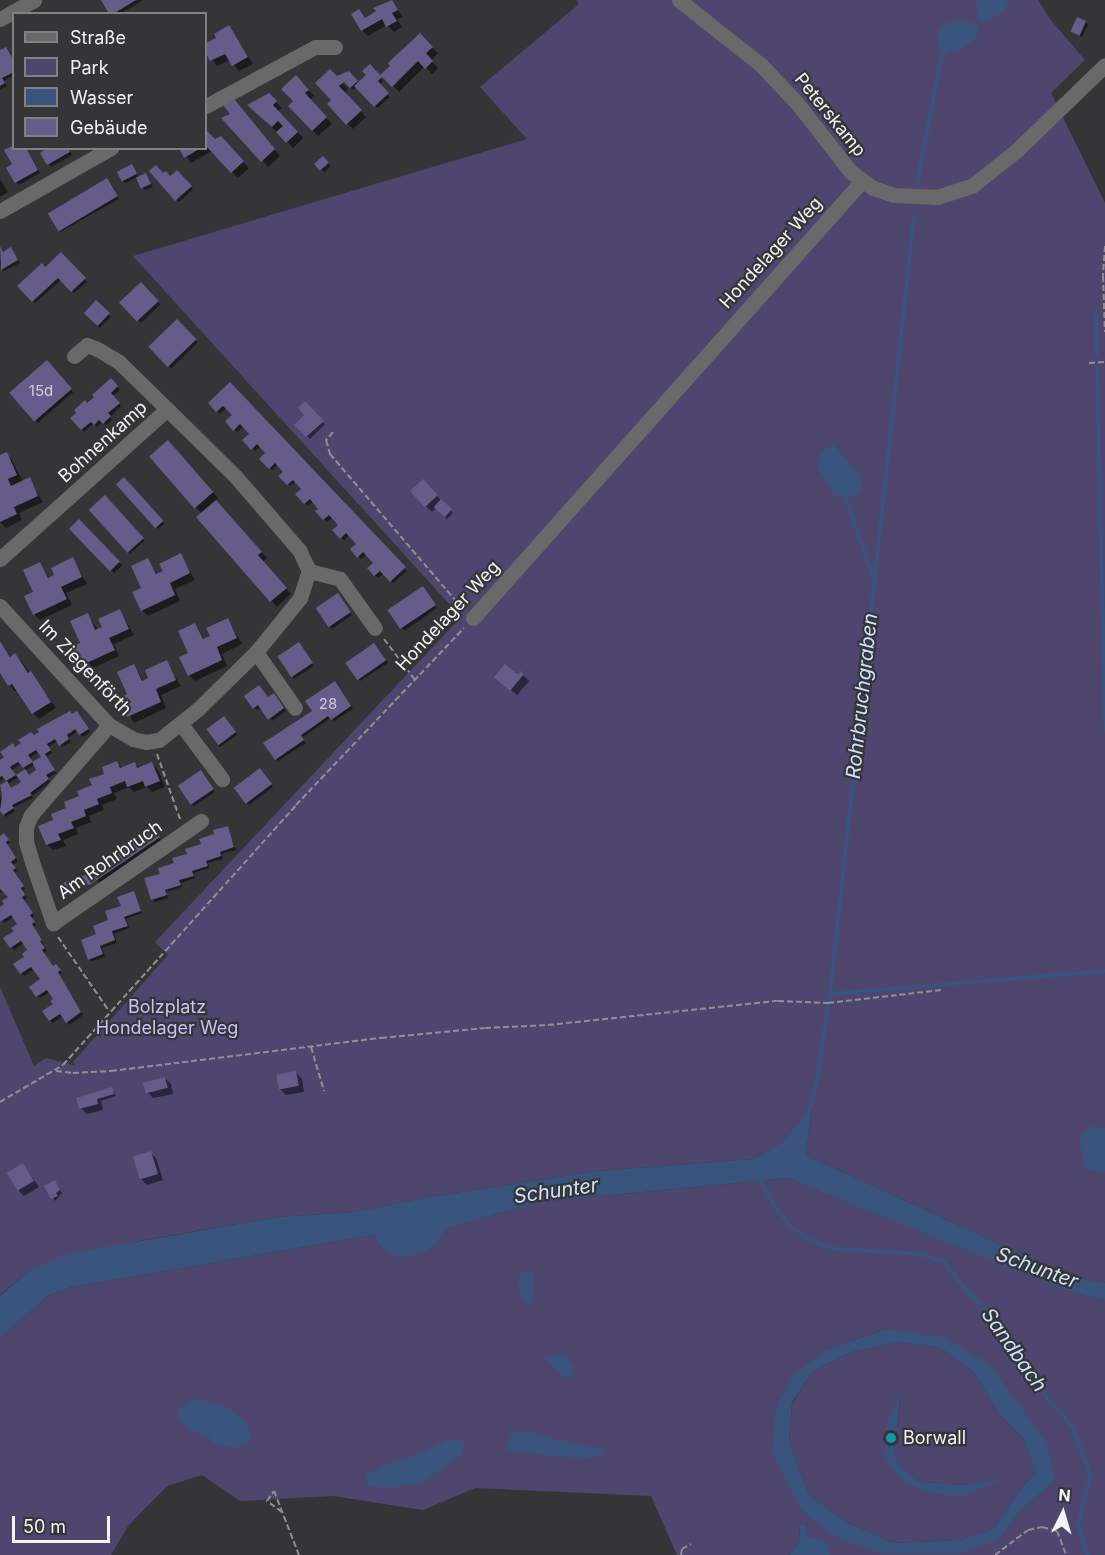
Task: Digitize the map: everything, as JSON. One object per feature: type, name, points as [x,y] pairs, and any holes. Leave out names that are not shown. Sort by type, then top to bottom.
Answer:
[{"type":"street","points":[[13,12],[34,0]]},
{"type":"street","name":"Peterskamp","points":[[679,0],[761,65],[797,103],[841,163],[862,181],[885,192],[903,196],[924,197],[951,194],[987,177],[1105,65]]},
{"type":"street","points":[[207,105],[315,47],[335,47]]},
{"type":"street","points":[[0,211],[107,150]]},
{"type":"street","name":"Hondelager Weg","points":[[470,621],[862,181]]},
{"type":"street","name":"Bohnenkamp","points":[[0,559],[167,410],[119,362],[104,353],[87,345],[74,356]]},
{"type":"street","points":[[153,743],[180,724],[256,652],[300,598],[309,571],[299,550],[236,477],[167,410]]},
{"type":"street","points":[[309,571],[340,579],[375,628]]},
{"type":"street","name":"Im Ziegenförth","points":[[0,606],[109,725],[133,739],[153,743]]},
{"type":"street","points":[[256,652],[295,708]]},
{"type":"street","points":[[180,724],[222,779]]},
{"type":"street","name":"Am Rohrbruch","points":[[109,725],[31,815],[26,827],[26,842],[53,923],[201,821]]},
{"type":"path","points":[[1105,246],[1103,276],[1105,333]]},
{"type":"path","points":[[1089,363],[1105,362]]},
{"type":"path","points":[[333,432],[326,440],[330,454],[461,607],[470,621]]},
{"type":"path","name":"Hondelager Weg","points":[[0,1102],[56,1071],[215,898],[296,805],[470,621]]},
{"type":"path","points":[[375,628],[415,681]]},
{"type":"path","points":[[153,743],[184,832]]},
{"type":"path","points":[[53,923],[58,939],[109,1011]]},
{"type":"path","points":[[56,1071],[73,1073],[111,1071],[485,1028],[548,1025],[778,1001],[828,1003],[941,990]]},
{"type":"path","points":[[311,1047],[324,1091]]},
{"type":"path","points":[[282,1512],[267,1501],[274,1491],[299,1555]]},
{"type":"path","points":[[995,1555],[1028,1530],[1042,1527],[1057,1531],[1066,1555]]},
{"type":"path","points":[[681,1555],[682,1549],[691,1544]]},
{"type":"green space","name":"Bolzplatz Hondelager Weg","points":[[576,0],[1038,0],[1050,19],[1085,60],[1051,93],[1105,203],[1105,1283],[1067,1275],[806,1155],[812,1108],[782,1142],[754,1159],[598,1171],[428,1197],[354,1212],[277,1217],[139,1241],[27,1272],[0,1295],[0,987],[34,1066],[46,1058],[76,1066],[73,1062],[168,955],[155,942],[461,617],[133,256],[527,139],[480,87],[579,4]]},
{"type":"green space","points":[[787,1178],[1080,1295],[1105,1300],[1105,1555],[830,1555],[830,1548],[807,1538],[806,1523],[800,1525],[799,1541],[789,1555],[677,1555],[651,1496],[475,1488],[423,1510],[333,1496],[240,1501],[202,1475],[167,1486],[128,1526],[111,1555],[0,1555],[0,1338],[48,1296],[68,1288],[373,1235],[381,1247],[397,1257],[426,1252],[439,1242],[444,1229],[539,1202]],"holes":[[[886,1329],[990,1365],[1055,1480],[1018,1514],[1001,1537],[885,1554],[802,1511],[776,1408],[827,1349]]]},
{"type":"green space","points":[[899,1342],[941,1348],[974,1373],[999,1414],[1023,1439],[1036,1472],[1019,1491],[993,1529],[959,1540],[894,1543],[849,1523],[809,1495],[789,1441],[792,1404],[812,1372],[852,1352]],"holes":[[[901,1394],[894,1455],[902,1470],[921,1482],[963,1485],[1000,1480],[932,1493],[884,1457]]]},
{"type":"water","points":[[976,0],[1010,0],[1004,11],[987,21],[978,21]]},
{"type":"water","points":[[962,20],[978,24],[977,38],[960,50],[944,53],[939,48],[937,34],[945,23]]},
{"type":"water","points":[[833,444],[859,474],[863,489],[851,497],[833,494],[818,468],[820,454]]},
{"type":"water","name":"Schunter","points":[[812,1107],[806,1155],[1067,1275],[1105,1283],[1105,1300],[1080,1295],[787,1178],[539,1202],[445,1229],[439,1242],[426,1252],[397,1258],[381,1247],[373,1235],[68,1288],[48,1296],[0,1338],[0,1296],[27,1272],[67,1254],[277,1217],[354,1212],[428,1197],[598,1171],[754,1159],[782,1142]]},
{"type":"water","points":[[1090,1126],[1105,1129],[1105,1172],[1085,1169],[1079,1139]]},
{"type":"water","points":[[533,1272],[533,1298],[530,1306],[522,1298],[518,1282],[521,1274]]},
{"type":"water","name":"Borwall","points":[[886,1329],[945,1338],[990,1365],[1047,1443],[1055,1480],[1018,1514],[1001,1537],[960,1554],[885,1554],[839,1539],[802,1511],[772,1453],[776,1408],[793,1375],[827,1349]],"holes":[[[899,1342],[941,1348],[974,1373],[999,1414],[1023,1439],[1036,1472],[1019,1491],[993,1529],[959,1540],[894,1543],[849,1523],[809,1495],[789,1441],[792,1403],[812,1372],[852,1352]]]},
{"type":"water","points":[[565,1353],[573,1368],[571,1378],[564,1377],[544,1358]]},
{"type":"water","points":[[901,1392],[894,1455],[903,1470],[921,1482],[963,1485],[1004,1479],[962,1496],[932,1493],[903,1482],[884,1457],[887,1421]]},
{"type":"water","points":[[195,1399],[229,1408],[248,1425],[252,1441],[237,1447],[215,1445],[209,1437],[189,1431],[179,1419],[177,1409]]},
{"type":"water","points":[[528,1432],[607,1450],[593,1458],[559,1457],[506,1450],[511,1434]]},
{"type":"water","points":[[446,1440],[465,1441],[462,1455],[421,1483],[386,1488],[368,1486],[366,1474],[389,1463],[422,1453]]},
{"type":"water","points":[[806,1523],[807,1537],[823,1539],[830,1548],[830,1555],[789,1555],[799,1541],[800,1525]]},
{"type":"building","points":[[101,0],[136,0],[116,12],[108,12]]},
{"type":"building","points":[[392,0],[398,10],[392,13],[397,21],[386,27],[382,19],[361,31],[351,14],[359,9],[365,18],[376,11],[373,8]]},
{"type":"building","points":[[1077,17],[1086,21],[1080,36],[1070,32]]},
{"type":"building","points":[[229,25],[248,57],[232,66],[225,54],[210,61],[207,55],[207,42],[216,38],[214,34]]},
{"type":"building","points":[[420,33],[433,47],[426,53],[433,61],[425,69],[418,61],[392,87],[382,77],[378,81],[389,93],[374,107],[354,86],[366,75],[362,71],[370,64],[380,75],[390,66],[388,63]]},
{"type":"building","points":[[6,47],[12,58],[12,73],[2,78],[5,83],[0,86],[0,50]]},
{"type":"building","points":[[330,69],[337,76],[349,71],[358,81],[350,88],[344,82],[339,86],[362,110],[346,125],[327,104],[331,100],[315,83]]},
{"type":"building","points":[[296,75],[309,90],[305,93],[327,117],[312,131],[288,106],[293,101],[281,89]]},
{"type":"building","points":[[269,93],[277,101],[273,105],[298,132],[286,143],[276,132],[283,126],[278,121],[272,127],[247,105]]},
{"type":"building","points":[[234,99],[275,149],[261,162],[221,118],[230,114],[223,105]]},
{"type":"building","points":[[207,131],[215,139],[221,136],[244,161],[231,173],[207,147]]},
{"type":"building","points":[[12,146],[12,150],[27,150],[38,170],[15,183],[6,168],[12,164],[4,150]]},
{"type":"building","points":[[44,150],[69,150],[70,152],[47,165],[40,153]]},
{"type":"building","points":[[180,150],[198,150],[184,158]]},
{"type":"building","points":[[323,156],[329,163],[320,171],[314,164]]},
{"type":"building","points":[[132,164],[137,174],[122,182],[117,172]]},
{"type":"building","points":[[156,165],[163,173],[166,171],[170,176],[177,170],[192,186],[175,201],[149,171]]},
{"type":"building","points":[[146,173],[151,184],[141,188],[136,177]]},
{"type":"building","points":[[107,178],[118,196],[59,232],[48,214]]},
{"type":"building","points":[[0,246],[3,252],[11,247],[18,260],[1,270]]},
{"type":"building","points":[[61,252],[86,278],[71,292],[58,278],[32,302],[17,286],[42,263],[45,267]]},
{"type":"building","points":[[141,282],[159,301],[137,321],[119,302]]},
{"type":"building","points":[[96,300],[110,313],[98,326],[84,313]]},
{"type":"building","points":[[177,319],[196,339],[168,367],[148,347]]},
{"type":"building","points":[[47,360],[72,389],[34,421],[9,393]]},
{"type":"building","points":[[111,378],[118,386],[111,393],[120,403],[108,413],[111,416],[103,424],[99,420],[94,425],[91,422],[81,430],[70,418],[76,413],[74,410],[85,400],[87,403],[94,397],[92,395]]},
{"type":"building","points":[[230,382],[406,567],[390,582],[380,571],[374,576],[367,568],[373,563],[363,552],[357,558],[350,549],[356,544],[346,533],[340,539],[332,530],[338,525],[329,515],[323,520],[315,511],[318,509],[310,499],[304,504],[295,494],[301,489],[293,480],[287,485],[278,476],[283,472],[275,463],[269,469],[259,459],[265,453],[257,444],[251,450],[242,440],[249,434],[240,424],[233,431],[225,421],[232,415],[223,406],[216,412],[208,403]]},
{"type":"building","points":[[305,401],[324,421],[306,437],[294,425],[304,415],[298,408]]},
{"type":"building","points":[[168,440],[213,492],[194,508],[149,456]]},
{"type":"building","points":[[7,452],[17,475],[8,479],[11,486],[30,477],[38,496],[14,507],[17,514],[0,522],[0,455]]},
{"type":"building","points":[[124,477],[163,521],[155,528],[116,484]]},
{"type":"building","points":[[423,479],[438,495],[425,507],[410,491]]},
{"type":"building","points":[[105,495],[144,538],[127,553],[89,510]]},
{"type":"building","points":[[441,499],[452,509],[445,517],[434,507]]},
{"type":"building","points":[[216,500],[262,552],[258,555],[287,588],[270,602],[196,517]]},
{"type":"building","points":[[79,519],[120,561],[110,571],[69,529]]},
{"type":"building","points":[[181,553],[190,573],[170,583],[175,595],[141,611],[132,592],[141,588],[131,566],[148,558],[156,574],[163,571],[159,564]]},
{"type":"building","points":[[73,557],[82,577],[61,587],[67,599],[33,615],[24,596],[33,592],[23,570],[40,562],[48,578],[54,575],[51,568]]},
{"type":"building","points":[[423,586],[436,605],[400,629],[387,610]]},
{"type":"building","points":[[338,593],[351,612],[328,627],[316,608]]},
{"type":"building","points":[[120,609],[129,629],[109,638],[115,650],[80,666],[71,647],[80,643],[70,621],[88,613],[95,630],[102,627],[98,619]]},
{"type":"building","points":[[228,618],[237,638],[217,647],[222,660],[188,676],[179,657],[188,653],[178,631],[195,623],[203,639],[210,636],[206,628]]},
{"type":"building","points":[[0,641],[10,657],[15,653],[28,673],[31,671],[51,702],[32,714],[12,684],[8,686],[0,673]]},
{"type":"building","points":[[299,642],[313,663],[291,677],[277,657]]},
{"type":"building","points":[[374,643],[386,660],[357,680],[345,663]]},
{"type":"building","points":[[167,660],[176,680],[156,689],[161,702],[127,717],[118,699],[127,694],[117,672],[134,664],[142,681],[148,678],[145,670]]},
{"type":"building","points":[[505,664],[518,675],[521,671],[524,674],[510,691],[494,677]]},
{"type":"building","points":[[335,681],[351,706],[331,720],[328,716],[301,735],[304,740],[275,760],[263,743],[312,711],[305,701]]},
{"type":"building","points":[[259,685],[268,697],[274,693],[284,708],[268,720],[258,705],[253,709],[244,696]]},
{"type":"building","points":[[70,711],[72,714],[77,711],[89,729],[79,735],[75,729],[67,735],[69,739],[59,746],[55,739],[47,744],[51,750],[45,754],[55,770],[46,775],[49,779],[30,793],[32,795],[12,805],[14,808],[3,815],[0,811],[2,795],[0,785],[7,781],[11,788],[21,782],[16,775],[6,781],[2,776],[0,777],[0,760],[4,757],[0,752],[13,743],[15,747],[21,743],[18,740],[31,732],[34,735],[39,732],[37,729]],"holes":[[[36,750],[41,757],[33,762],[28,755]],[[18,762],[23,768],[32,762],[36,770],[29,775],[25,769],[16,775],[10,767]]]},
{"type":"building","points":[[224,716],[236,732],[218,745],[206,729]]},
{"type":"building","points":[[117,761],[120,768],[135,762],[137,768],[152,762],[160,781],[145,787],[143,781],[127,787],[125,781],[110,787],[112,793],[97,799],[99,804],[84,810],[86,816],[71,822],[74,828],[58,834],[61,840],[46,845],[38,826],[53,820],[51,814],[66,808],[64,802],[79,796],[77,791],[92,785],[89,779],[104,774],[102,767]]},
{"type":"building","points":[[260,768],[272,784],[246,804],[234,788]]},
{"type":"building","points":[[201,770],[214,789],[191,805],[178,786]]},
{"type":"building","points":[[228,826],[234,847],[220,852],[221,856],[206,861],[208,866],[192,871],[194,876],[179,880],[181,885],[165,890],[167,895],[151,900],[144,878],[160,874],[158,868],[174,863],[172,858],[187,854],[185,849],[201,844],[199,839],[214,834],[213,830]]},
{"type":"building","points":[[153,828],[160,837],[91,884],[67,893],[63,883],[85,875]]},
{"type":"building","points":[[4,833],[9,840],[6,842],[16,858],[11,862],[16,868],[13,870],[24,886],[21,888],[25,895],[22,897],[33,913],[30,915],[35,922],[32,924],[42,940],[40,941],[45,948],[42,950],[53,966],[56,964],[61,970],[58,972],[81,1012],[66,1023],[60,1014],[49,1021],[42,1011],[53,1004],[50,1001],[53,999],[47,990],[36,997],[29,987],[40,979],[31,967],[20,974],[13,964],[24,957],[22,954],[27,950],[21,941],[10,948],[3,938],[14,931],[11,928],[17,924],[11,915],[0,922],[0,907],[4,904],[2,901],[8,897],[0,889],[0,836]]},
{"type":"building","points":[[134,891],[141,911],[124,917],[128,926],[112,931],[115,940],[100,946],[103,954],[88,960],[81,940],[96,934],[93,926],[108,920],[105,911],[121,906],[117,897]]},
{"type":"building","points":[[296,1071],[299,1086],[279,1090],[276,1075]]},
{"type":"building","points":[[165,1077],[168,1088],[146,1094],[143,1083]]},
{"type":"building","points":[[112,1087],[114,1094],[97,1099],[98,1104],[79,1109],[76,1098]]},
{"type":"building","points":[[151,1151],[158,1174],[140,1180],[133,1157]]},
{"type":"building","points":[[23,1163],[34,1181],[18,1191],[7,1173]]},
{"type":"building","points":[[55,1180],[60,1190],[56,1193],[58,1196],[51,1199],[44,1186]]},
{"type":"waterway","name":"Rohrbruchgraben","points":[[917,184],[941,59],[947,50]]},
{"type":"waterway","name":"Rohrbruchgraben","points":[[808,1115],[816,1086],[830,994],[914,216]]},
{"type":"waterway","points":[[1096,312],[1097,355]]},
{"type":"waterway","points":[[1097,366],[1105,729]]},
{"type":"waterway","points":[[845,496],[874,580]]},
{"type":"waterway","points":[[830,994],[1105,971]]},
{"type":"waterway","name":"Sandbach","points":[[760,1179],[775,1207],[789,1225],[807,1238],[830,1248],[918,1254],[944,1262],[966,1290],[999,1323],[1012,1356],[1073,1428],[1091,1476],[1078,1525],[1088,1555]]},
{"type":"place","name":"Borwall","points":[[891,1438]]}]
